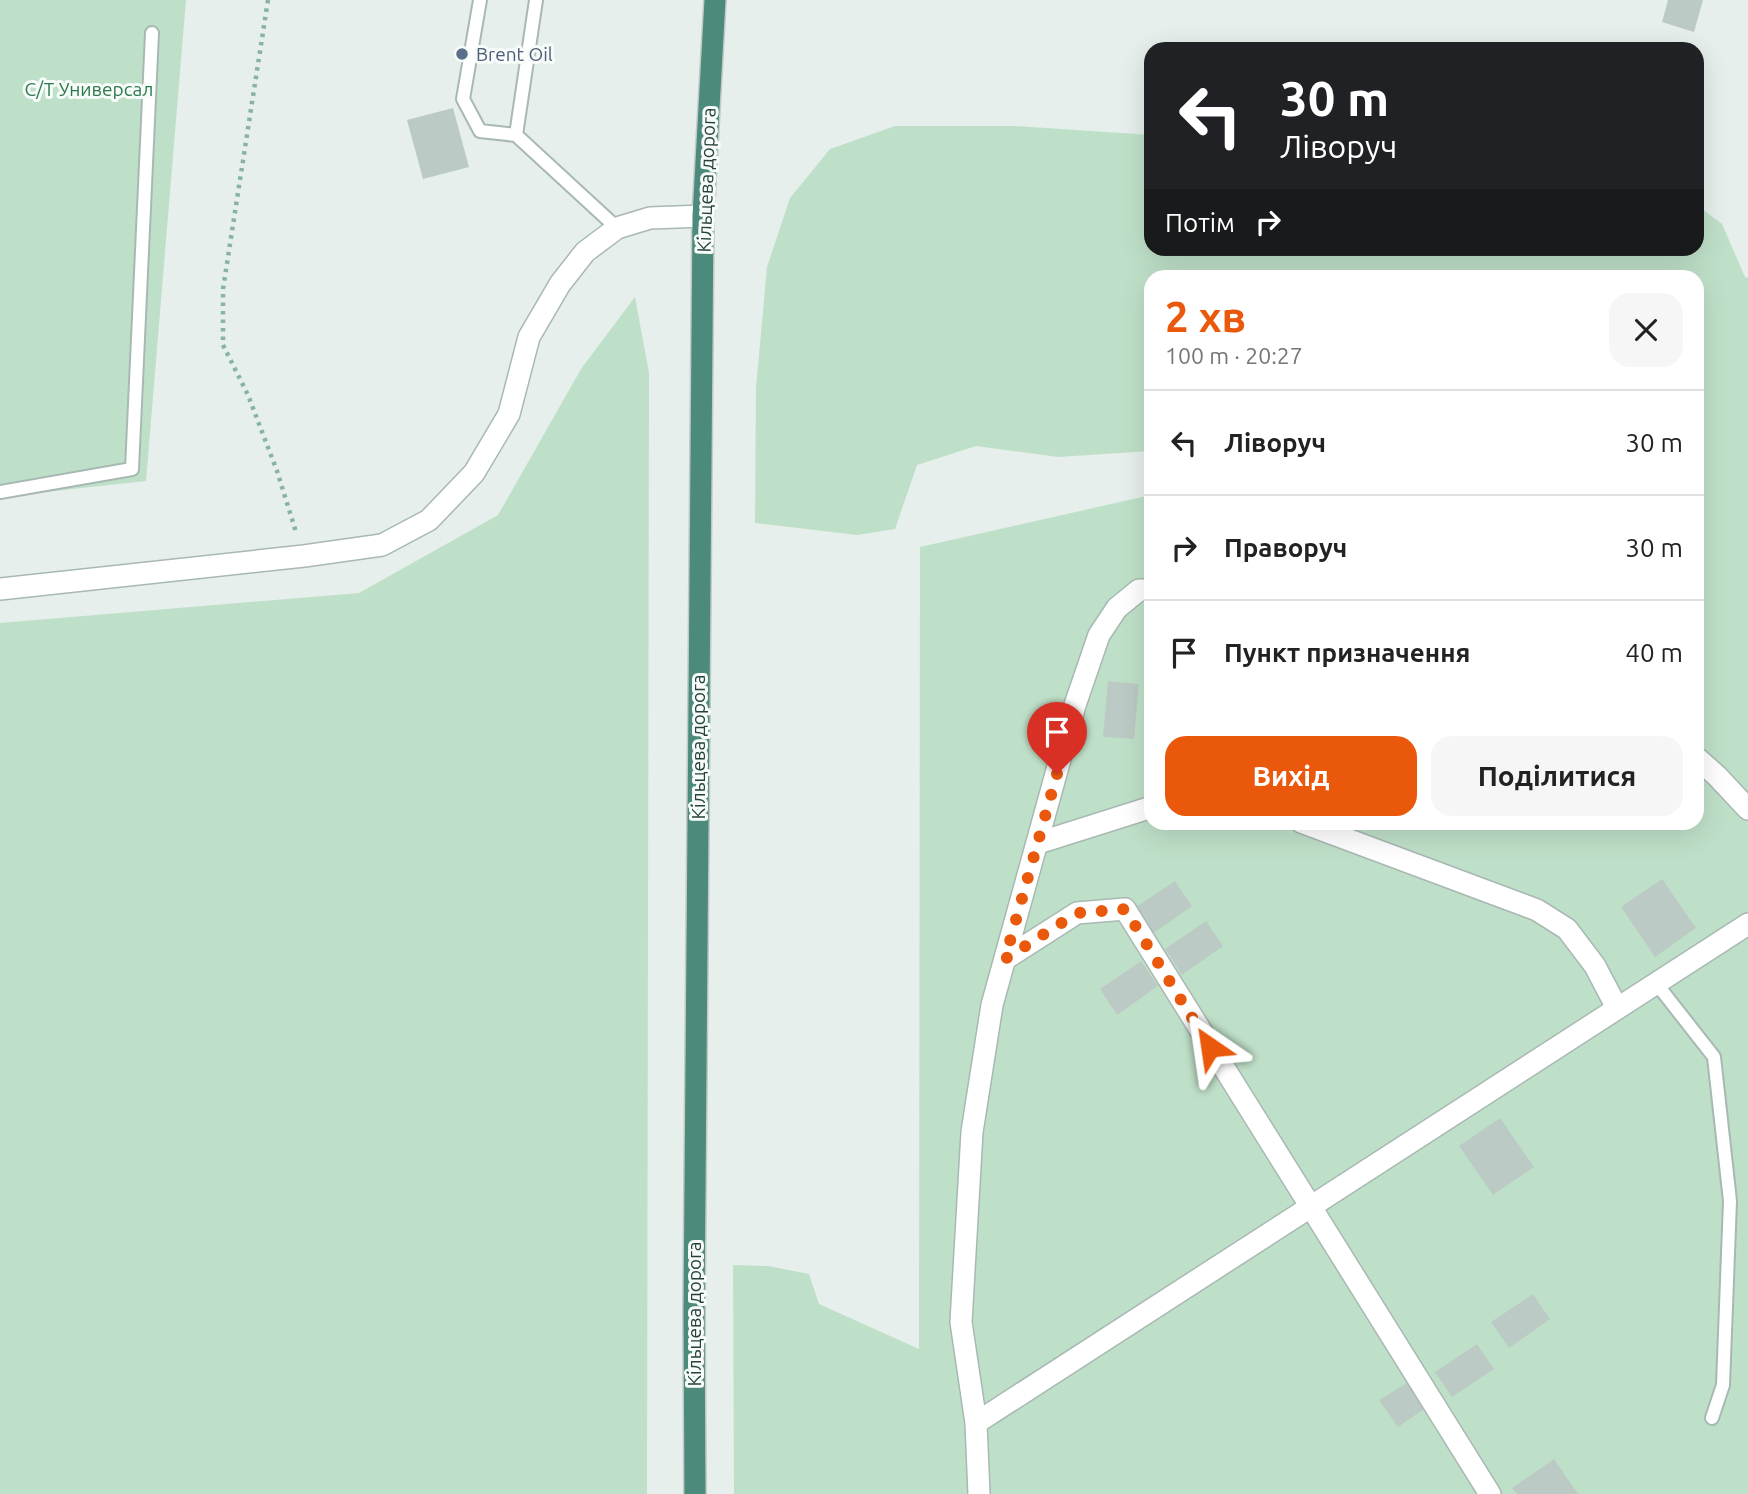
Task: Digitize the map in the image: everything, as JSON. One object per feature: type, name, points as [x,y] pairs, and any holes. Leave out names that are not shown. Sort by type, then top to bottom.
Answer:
[{"type":"highway","name":"Кільцева дорога","points":[[695,1494],[694,1311],[703,216],[715,0]]},
{"type":"street","points":[[0,589],[382,545],[429,520],[474,473],[509,414],[529,337],[560,284],[585,252],[617,228],[650,218],[703,216]]},
{"type":"street","points":[[979,1494],[976,1423],[961,1322],[972,1132],[992,1005],[1075,705],[1099,635],[1117,608],[1139,590],[1144,590]]},
{"type":"street","points":[[1704,765],[1748,809]]},
{"type":"street","points":[[1038,843],[1144,810]]},
{"type":"street","points":[[1323,830],[1537,909],[1567,929],[1595,966],[1617,1008]]},
{"type":"street","points":[[1005,959],[1077,913],[1125,909],[1490,1494]]},
{"type":"street","points":[[976,1423],[1748,924]]},
{"type":"lane","points":[[480,0],[463,99],[480,131],[516,135],[617,228]]},
{"type":"lane","points":[[516,135],[537,0]]},
{"type":"lane","points":[[0,492],[132,469],[152,33]]},
{"type":"lane","points":[[1656,983],[1714,1057],[1730,1201],[1723,1385],[1712,1418]]},
{"type":"path","points":[[268,0],[223,289],[223,345],[247,395],[277,471],[304,556]]},
{"type":"green space","name":"С/Т Универсал","points":[[0,0],[186,0],[146,481],[0,497]]},
{"type":"green space","points":[[895,126],[1015,126],[1144,135],[1144,256],[1704,256],[1704,210],[1722,224],[1745,277],[1748,278],[1748,1494],[734,1494],[733,1265],[768,1266],[809,1274],[819,1304],[919,1349],[920,547],[1144,497],[1144,830],[1704,830],[1704,270],[1144,270],[1144,451],[1058,457],[976,446],[917,465],[895,529],[857,535],[755,523],[756,388],[767,267],[790,198],[830,149]]},
{"type":"green space","points":[[635,297],[649,373],[647,1494],[0,1494],[0,623],[359,593],[498,515],[581,369]]},
{"type":"building","points":[[1668,0],[1703,0],[1694,32],[1662,22]]},
{"type":"building","points":[[453,108],[469,167],[423,179],[407,120]]},
{"type":"building","points":[[1108,681],[1139,684],[1134,739],[1103,737]]},
{"type":"building","points":[[1662,879],[1696,928],[1655,957],[1621,907]]},
{"type":"building","points":[[1175,881],[1192,906],[1151,935],[1133,909]]},
{"type":"building","points":[[1206,921],[1223,946],[1182,975],[1165,949]]},
{"type":"building","points":[[1141,961],[1158,986],[1117,1015],[1100,989]]},
{"type":"building","points":[[1500,1118],[1534,1167],[1493,1195],[1459,1146]]},
{"type":"building","points":[[1533,1294],[1550,1319],[1509,1348],[1491,1322]]},
{"type":"building","points":[[1477,1344],[1494,1369],[1452,1397],[1435,1372]]},
{"type":"building","points":[[1407,1383],[1424,1409],[1398,1427],[1379,1400]]},
{"type":"building","points":[[1554,1459],[1578,1494],[1517,1494],[1512,1488]]},
{"type":"place","name":"Brent Oil","points":[[462,54]]},
{"type":"route","points":[[1057,774],[1005,959],[1077,913],[1125,909],[1210,1047]]}]
